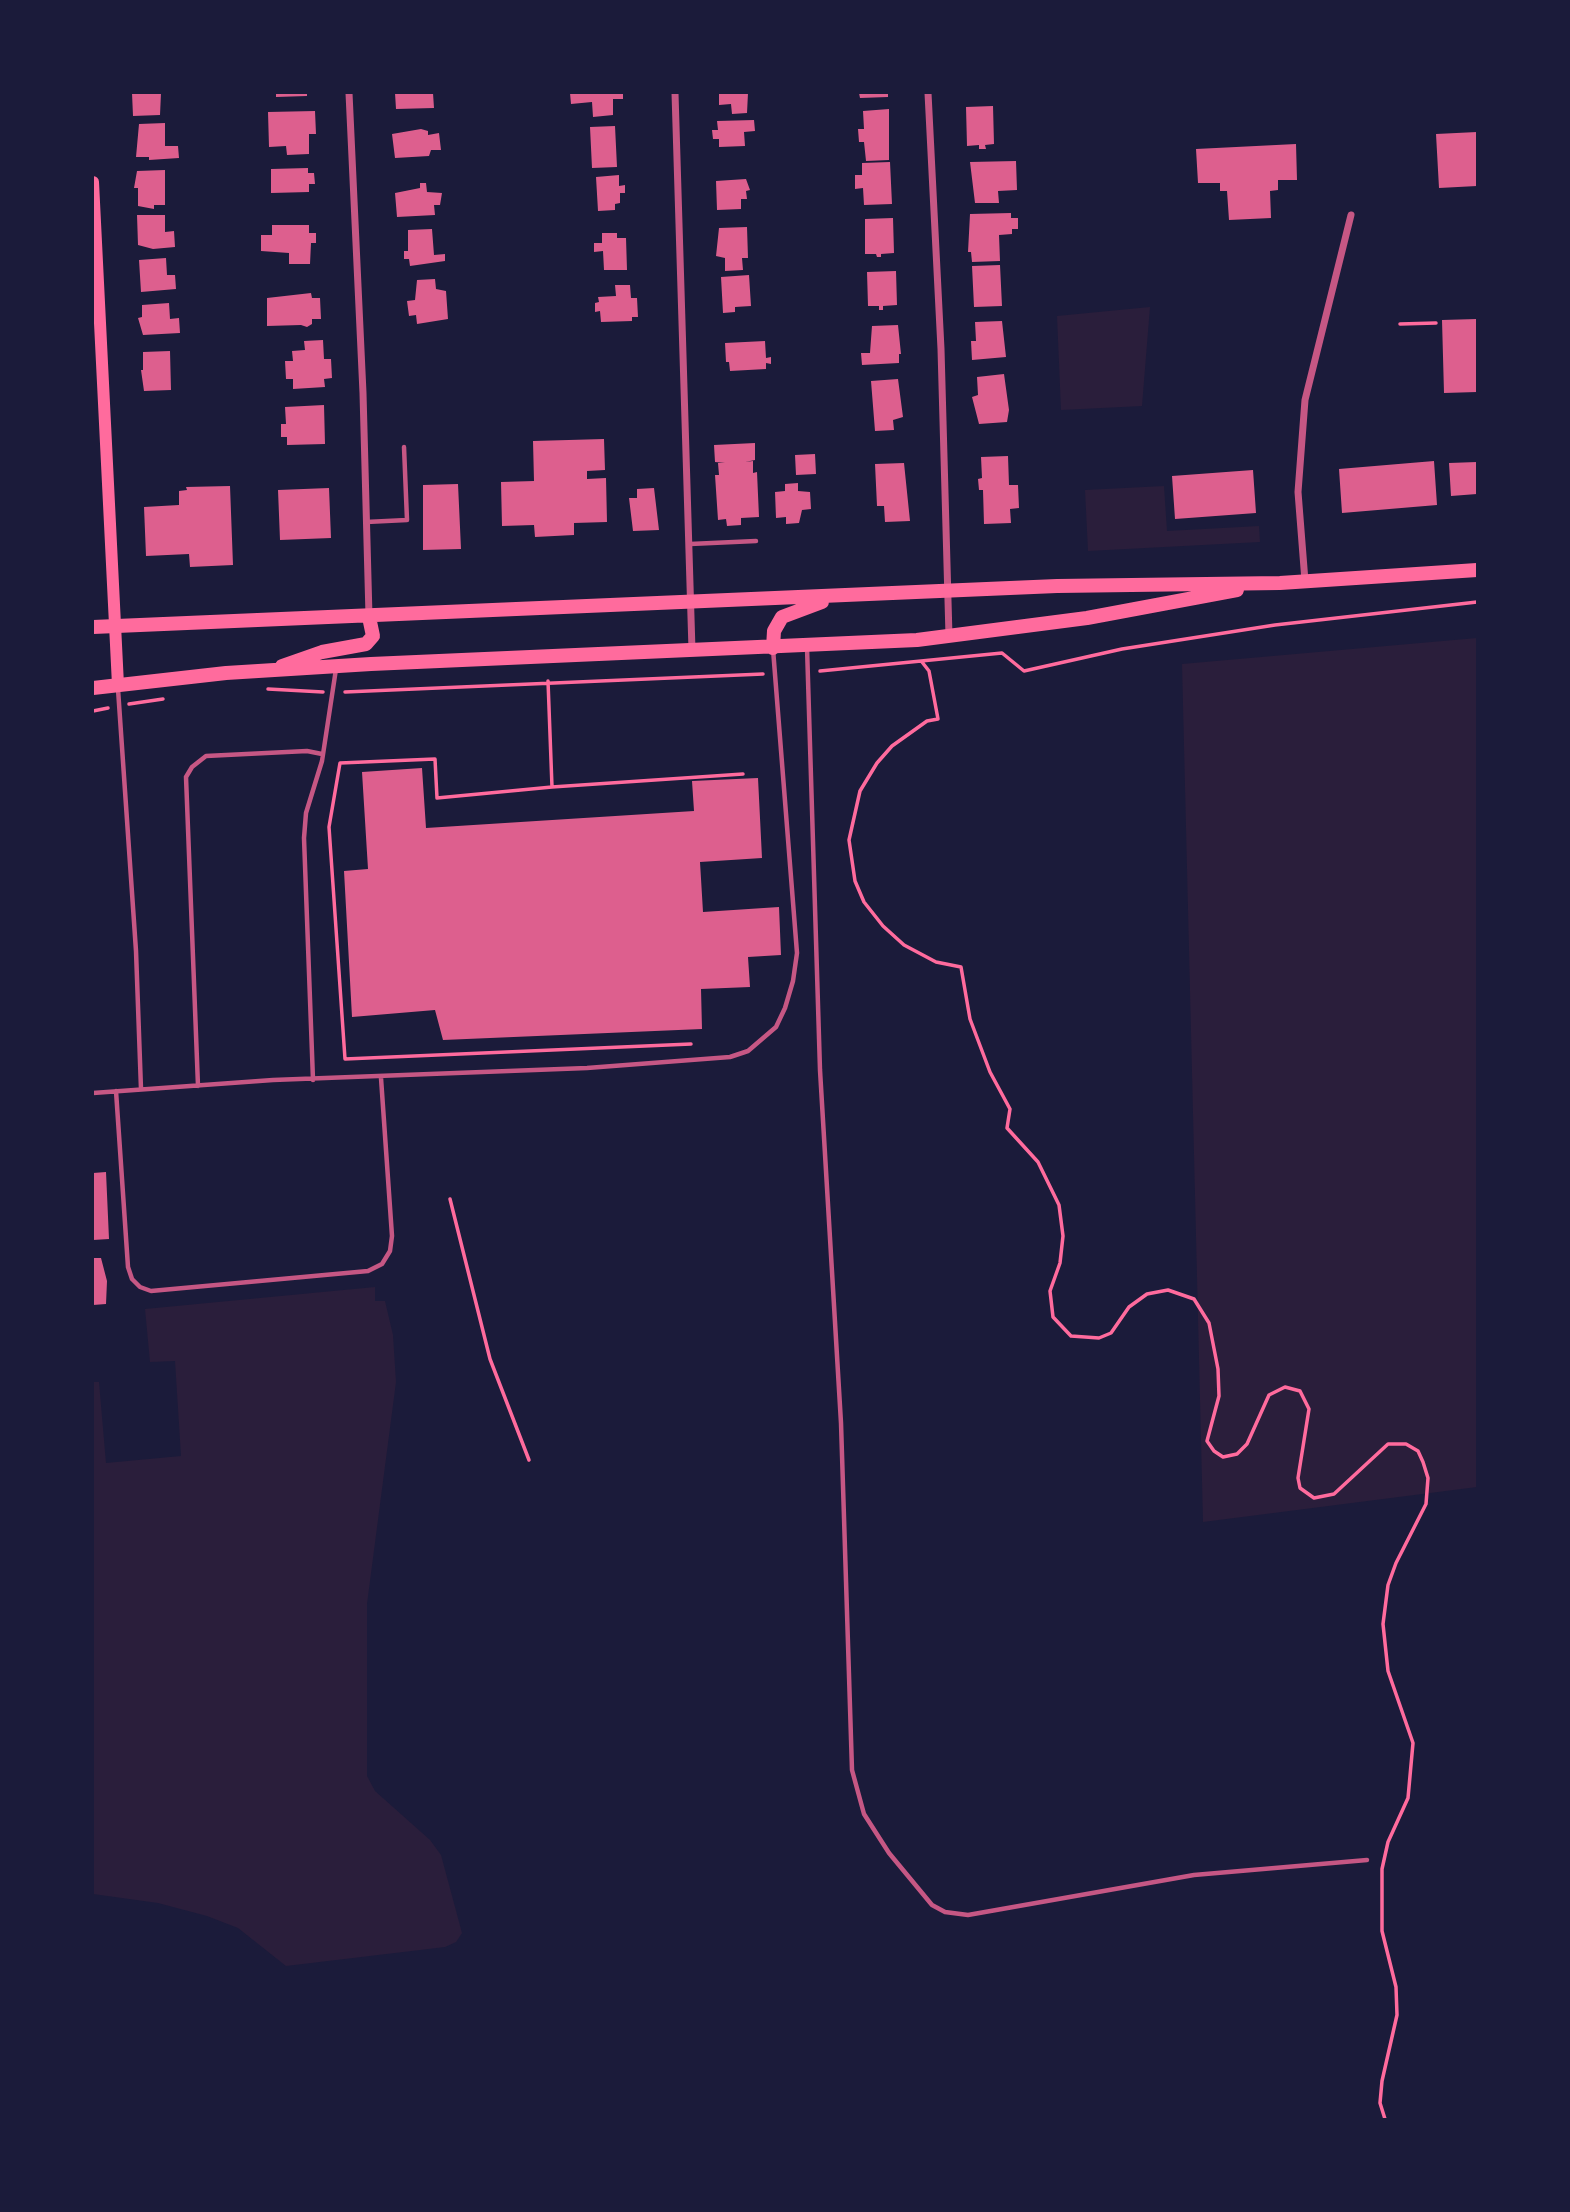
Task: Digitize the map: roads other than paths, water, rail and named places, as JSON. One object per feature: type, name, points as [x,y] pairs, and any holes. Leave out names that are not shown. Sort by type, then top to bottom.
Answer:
[{"type":"main road","points":[[93,182],[118,685]]},
{"type":"main road","points":[[93,628],[1057,586],[1280,583],[1477,570]]},
{"type":"main road","points":[[93,688],[268,671],[807,647],[949,636],[1087,618],[1280,583]]},
{"type":"main road","points":[[772,648],[777,624],[788,613],[844,596]]},
{"type":"main road","points":[[268,671],[322,652],[366,644],[373,636],[369,617]]},
{"type":"street","points":[[349,93],[369,617]]},
{"type":"street","points":[[676,93],[692,651]]},
{"type":"street","points":[[928,93],[941,363],[949,636]]},
{"type":"street","points":[[1305,581],[1298,492],[1305,400],[1351,215]]},
{"type":"lane","points":[[366,522],[407,520],[404,447]]},
{"type":"lane","points":[[690,544],[756,541]]},
{"type":"lane","points":[[807,647],[820,1070],[841,1423],[852,1770],[864,1814],[889,1853],[932,1905],[945,1912],[968,1914],[1195,1875],[1367,1860]]},
{"type":"lane","points":[[93,1093],[313,1080],[587,1069],[730,1057],[748,1051],[770,1034],[785,1008],[793,981],[796,953],[772,648]]},
{"type":"lane","points":[[313,1080],[304,838],[306,813],[323,754],[337,668]]},
{"type":"lane","points":[[118,685],[136,951],[141,1089]]},
{"type":"lane","points":[[198,1086],[186,777],[192,767],[205,756],[307,751],[323,754]]},
{"type":"lane","points":[[116,1091],[128,1267],[132,1279],[140,1287],[152,1291],[368,1271],[382,1264],[390,1251],[392,1236],[381,1077]]}]
